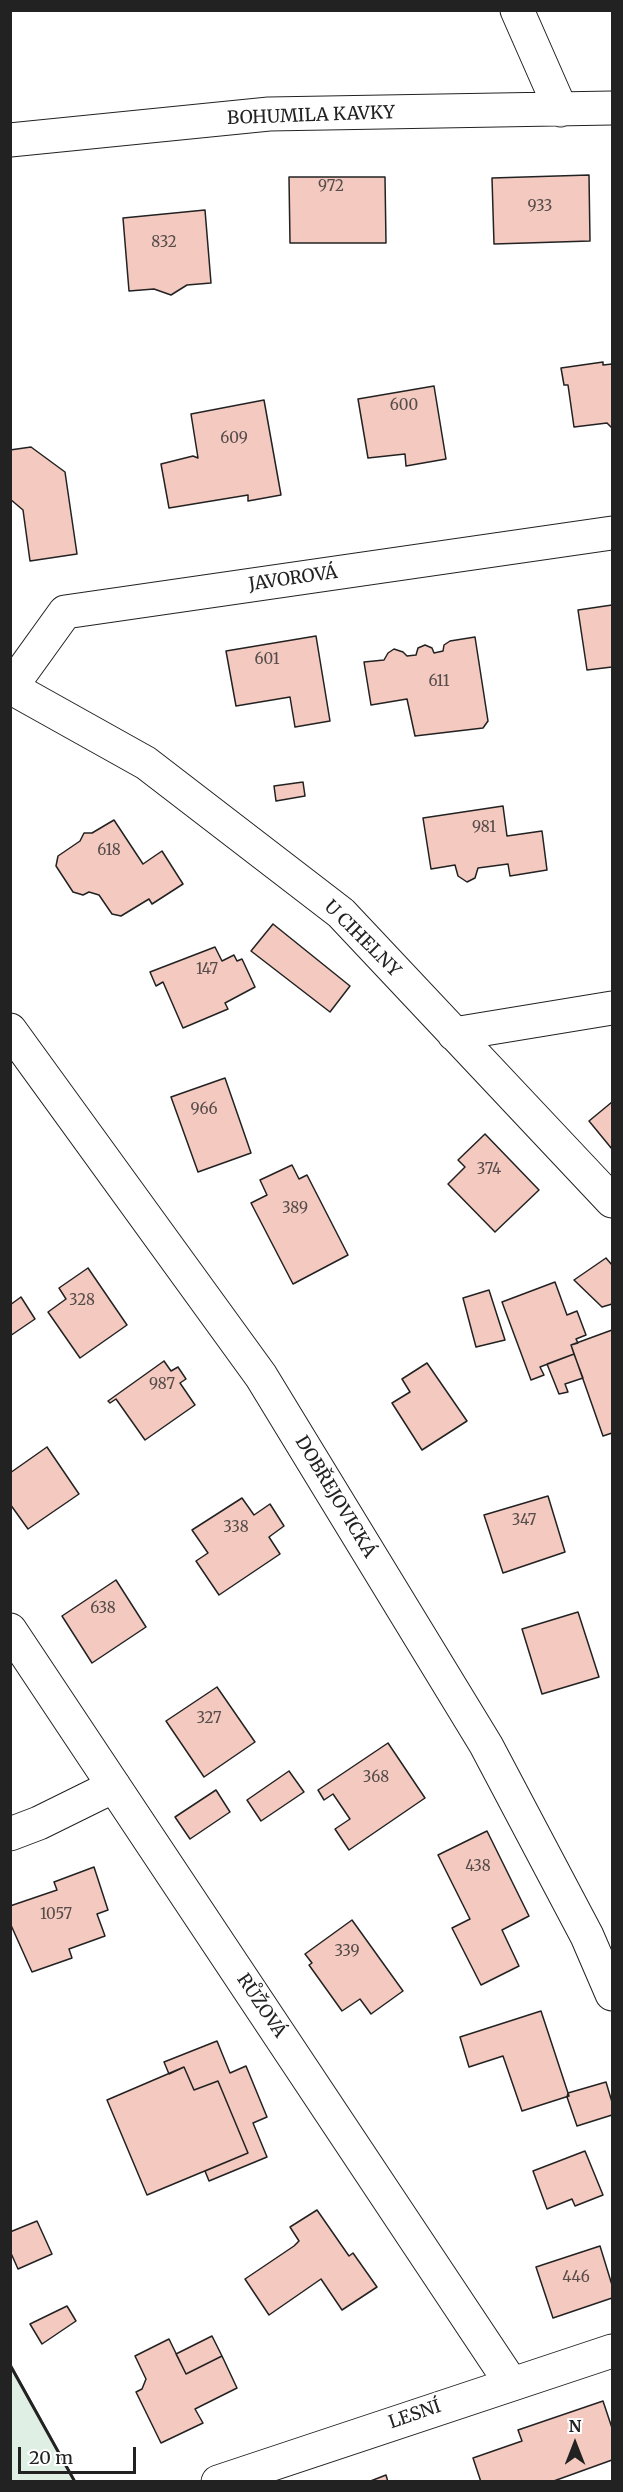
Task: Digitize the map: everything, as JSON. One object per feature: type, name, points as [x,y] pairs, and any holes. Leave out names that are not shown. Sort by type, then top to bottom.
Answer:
[{"type":"street","points":[[517,10],[561,110]]},
{"type":"street","name":"BOHUMILA KAVKY","points":[[10,140],[269,114],[612,108]]},
{"type":"street","name":"JAVOROVÁ","points":[[11,687],[65,612],[612,532]]},
{"type":"street","name":"U CIHELNY","points":[[11,687],[146,763],[341,913],[612,1201]]},
{"type":"street","points":[[454,1034],[612,1008]]},
{"type":"street","name":"DOBŘEJOVICKÁ","points":[[10,1029],[261,1376],[486,1745],[587,1936],[612,1994]]},
{"type":"street","name":"RŮŽOVÁ","points":[[10,1630],[511,2383]]},
{"type":"street","points":[[10,1834],[39,1823],[114,1786]]},
{"type":"street","name":"LESNÍ","points":[[218,2481],[612,2350]]},
{"type":"green space","points":[[11,2365],[75,2481],[11,2481]]},
{"type":"building","points":[[589,175],[590,241],[494,244],[492,178]]},
{"type":"building","points":[[289,177],[385,177],[386,243],[290,243]]},
{"type":"building","points":[[205,210],[211,283],[187,285],[171,295],[154,289],[129,291],[123,218]]},
{"type":"building","points":[[603,362],[603,365],[612,364],[612,428],[607,423],[574,427],[568,385],[564,385],[561,368]]},
{"type":"building","points":[[434,386],[446,459],[406,466],[405,454],[368,458],[358,399]]},
{"type":"building","points":[[264,400],[281,495],[248,501],[248,495],[169,508],[161,464],[193,456],[198,458],[191,414]]},
{"type":"building","points":[[31,447],[65,472],[77,554],[30,561],[23,510],[10,499],[10,450]]},
{"type":"building","points":[[612,605],[612,667],[587,670],[578,610]]},
{"type":"building","points":[[316,636],[330,721],[295,727],[290,697],[236,706],[226,651]]},
{"type":"building","points":[[475,637],[488,721],[483,728],[415,736],[407,699],[371,705],[364,662],[384,660],[394,649],[407,656],[416,655],[418,648],[425,645],[432,648],[434,653],[443,651],[444,645],[450,641]]},
{"type":"building","points":[[303,782],[305,796],[276,801],[274,786]]},
{"type":"building","points":[[503,806],[507,836],[542,831],[547,870],[510,876],[508,864],[478,868],[475,878],[467,882],[458,876],[455,865],[431,869],[423,818]]},
{"type":"building","points":[[114,820],[143,864],[162,851],[183,884],[152,904],[149,899],[121,916],[112,914],[99,895],[89,892],[83,895],[73,892],[56,866],[58,856],[80,841],[84,833],[92,833]]},
{"type":"building","points":[[273,924],[350,986],[330,1012],[251,951]]},
{"type":"building","points":[[215,947],[222,961],[234,955],[237,961],[242,959],[255,987],[225,1003],[228,1009],[183,1028],[163,982],[156,986],[150,972]]},
{"type":"building","points":[[225,1078],[251,1153],[198,1172],[171,1097]]},
{"type":"building","points":[[612,1102],[612,1149],[589,1121]]},
{"type":"building","points":[[485,1134],[539,1190],[495,1232],[448,1184],[465,1167],[458,1160]]},
{"type":"building","points":[[292,1165],[299,1179],[307,1175],[348,1255],[293,1284],[251,1203],[267,1195],[260,1180]]},
{"type":"building","points":[[606,1258],[612,1265],[612,1304],[602,1307],[574,1280]]},
{"type":"building","points":[[88,1268],[127,1325],[80,1358],[48,1312],[66,1299],[59,1288]]},
{"type":"building","points":[[555,1282],[567,1315],[577,1311],[586,1335],[576,1339],[578,1343],[571,1345],[574,1354],[540,1367],[544,1375],[531,1380],[502,1302]]},
{"type":"building","points":[[489,1290],[505,1340],[476,1347],[463,1298]]},
{"type":"building","points":[[21,1297],[35,1319],[10,1336],[10,1305]]},
{"type":"building","points":[[612,1330],[612,1433],[603,1436],[571,1345]]},
{"type":"building","points":[[574,1354],[583,1378],[565,1384],[568,1392],[559,1394],[547,1364]]},
{"type":"building","points":[[164,1361],[171,1371],[178,1367],[186,1379],[180,1383],[195,1405],[145,1440],[116,1399],[110,1403],[108,1401]]},
{"type":"building","points":[[427,1363],[467,1421],[422,1450],[392,1403],[410,1392],[402,1379]]},
{"type":"building","points":[[47,1447],[79,1494],[28,1529],[10,1504],[10,1473]]},
{"type":"building","points":[[548,1496],[565,1552],[503,1573],[484,1515]]},
{"type":"building","points":[[242,1498],[254,1515],[270,1504],[284,1526],[269,1537],[280,1554],[219,1595],[196,1561],[208,1553],[192,1530]]},
{"type":"building","points":[[116,1580],[146,1627],[92,1663],[62,1616]]},
{"type":"building","points":[[578,1612],[599,1677],[542,1694],[522,1629]]},
{"type":"building","points":[[217,1687],[255,1742],[204,1777],[166,1721]]},
{"type":"building","points":[[388,1743],[425,1798],[349,1850],[335,1829],[350,1819],[333,1794],[324,1800],[318,1790]]},
{"type":"building","points":[[289,1771],[304,1792],[261,1821],[247,1800]]},
{"type":"building","points":[[216,1790],[230,1812],[190,1839],[175,1817]]},
{"type":"building","points":[[487,1831],[529,1916],[502,1930],[519,1966],[481,1985],[452,1928],[470,1919],[438,1855]]},
{"type":"building","points":[[94,1867],[108,1910],[97,1914],[105,1936],[69,1949],[72,1958],[32,1972],[10,1923],[10,1906],[57,1890],[54,1882]]},
{"type":"building","points":[[352,1920],[403,1991],[371,2014],[360,1999],[342,2011],[309,1965],[312,1963],[305,1954]]},
{"type":"building","points":[[541,2011],[569,2096],[522,2111],[503,2056],[469,2067],[460,2037]]},
{"type":"building","points":[[217,2041],[230,2073],[246,2066],[267,2117],[253,2123],[267,2157],[209,2181],[205,2171],[248,2153],[218,2081],[194,2090],[184,2067],[169,2074],[164,2062]]},
{"type":"building","points":[[184,2067],[194,2090],[218,2081],[248,2153],[147,2195],[107,2100]]},
{"type":"building","points":[[606,2082],[612,2102],[612,2115],[577,2126],[567,2097],[568,2093]]},
{"type":"building","points":[[585,2151],[603,2195],[575,2206],[572,2199],[547,2209],[533,2171]]},
{"type":"building","points":[[317,2210],[349,2256],[353,2253],[377,2287],[342,2310],[321,2279],[269,2315],[245,2279],[294,2246],[299,2241],[290,2227]]},
{"type":"building","points":[[37,2221],[52,2254],[18,2269],[10,2251],[10,2232]]},
{"type":"building","points":[[600,2246],[612,2285],[612,2298],[553,2318],[536,2267]]},
{"type":"building","points":[[67,2306],[76,2321],[42,2344],[30,2324]]},
{"type":"building","points":[[212,2336],[222,2356],[186,2374],[176,2354]]},
{"type":"building","points":[[169,2339],[186,2374],[222,2356],[237,2388],[195,2409],[203,2423],[161,2443],[136,2392],[142,2389],[146,2379],[135,2356]]},
{"type":"building","points":[[603,2401],[612,2428],[612,2460],[551,2482],[481,2482],[473,2458],[522,2441],[518,2430]]},
{"type":"building","points":[[386,2475],[388,2482],[368,2482]]},
{"type":"wall","points":[[10,2365],[75,2482]]}]
